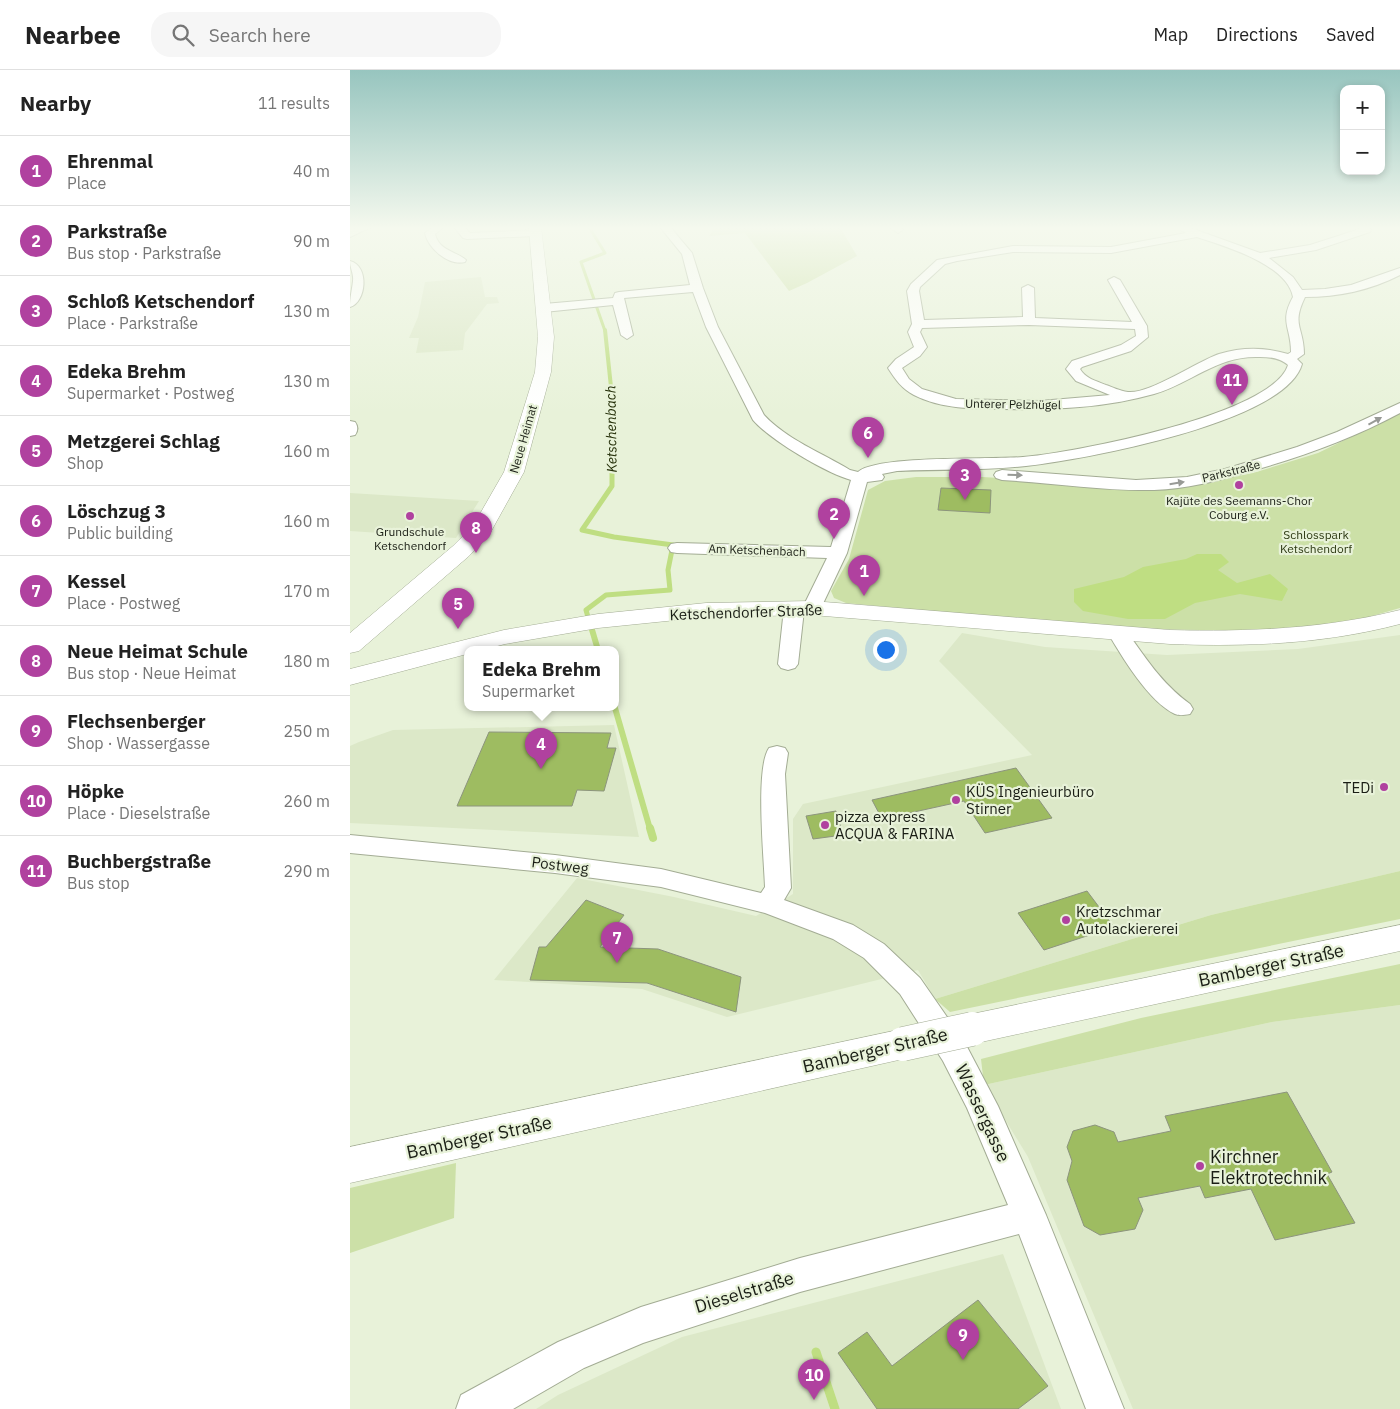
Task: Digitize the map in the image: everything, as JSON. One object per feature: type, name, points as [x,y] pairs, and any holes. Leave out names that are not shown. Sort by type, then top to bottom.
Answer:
[{"type":"street","points":[[350,303],[356,289]]},
{"type":"street","name":"Neue Heimat","points":[[350,646],[461,551],[481,530],[507,487],[514,472],[543,372],[546,337],[542,289]]},
{"type":"street","points":[[544,308],[612,302],[622,294],[678,289]]},
{"type":"street","points":[[698,289],[712,327],[758,417],[767,427],[782,437],[844,473],[861,478]]},
{"type":"street","name":"Unterer Pelzhügel","points":[[914,289],[918,324],[914,332],[920,342],[919,350],[897,363],[895,368],[904,382],[929,397],[957,403],[981,405],[1090,403],[1128,396],[1173,383],[1228,356],[1254,353],[1273,354],[1287,359]]},
{"type":"street","points":[[1028,289],[1029,321]]},
{"type":"street","points":[[1120,289],[1142,326],[1142,337],[1134,345],[1109,355],[1084,361],[1077,364],[1073,369],[1078,377],[1128,396]]},
{"type":"street","points":[[1296,289],[1299,293]]},
{"type":"street","points":[[1299,293],[1341,289]]},
{"type":"street","points":[[1287,359],[1297,354],[1298,344],[1291,326],[1290,315],[1299,293]]},
{"type":"street","points":[[612,302],[627,335]]},
{"type":"street","points":[[918,324],[1029,321],[1142,326]]},
{"type":"street","points":[[788,664],[803,608],[838,553],[858,484],[861,478],[870,471],[897,466],[1005,463],[1051,458],[1172,433],[1228,414],[1266,394],[1285,380],[1294,370],[1295,364],[1287,359]]},
{"type":"street","name":"Parkstraße","points":[[861,478],[917,474],[983,474],[1115,485],[1171,484],[1225,473],[1298,452],[1350,433],[1400,407]]},
{"type":"street","points":[[350,425],[350,432]]},
{"type":"street","name":"Am Ketschenbach","points":[[677,548],[838,553]]},
{"type":"street","name":"Ketschendorfer Straße","points":[[469,646],[504,637],[589,622],[706,610],[803,608],[1170,637],[1258,639],[1350,630],[1400,617]]},
{"type":"street","points":[[1118,633],[1152,683],[1168,700],[1182,709]]},
{"type":"street","name":"Ketschendorfer Straße","points":[[350,676],[464,647]]},
{"type":"street","points":[[350,656],[353,660],[378,669]]},
{"type":"street","points":[[767,904],[778,888],[773,774],[777,753]]},
{"type":"street","name":"Postweg","points":[[350,844],[555,864],[661,878],[767,904]]},
{"type":"street","name":"Wassergasse","points":[[767,904],[799,914],[844,932],[874,951],[910,986],[954,1052],[974,1091],[1029,1215],[1105,1409]]},
{"type":"street","name":"Bamberger Straße","points":[[350,1165],[1400,938]]},
{"type":"street","name":"Dieselstraße","points":[[475,1409],[571,1355],[641,1325],[800,1275],[1029,1215]]},
{"type":"shaded area","points":[[424,289],[483,289],[485,297],[497,297],[499,303],[487,304],[465,333],[463,350],[416,353],[419,338],[409,338],[418,317]]},
{"type":"shaded area","name":"Grundschule Ketschendorf","points":[[350,493],[479,501],[456,538],[350,531]]},
{"type":"shaded area","points":[[1197,554],[1221,554],[1229,562],[1218,570],[1237,583],[1270,574],[1288,589],[1282,601],[1240,594],[1195,603],[1165,619],[1128,619],[1083,611],[1074,602],[1074,589],[1124,577],[1143,567],[1186,559]]},
{"type":"shaded area","points":[[962,633],[1045,647],[1167,655],[1298,649],[1400,635],[1400,871],[1211,915],[935,999],[918,970],[727,1017],[642,989],[494,980],[577,878],[674,897],[756,916],[793,894],[793,819],[803,804],[1032,755],[939,661]]},
{"type":"shaded area","points":[[614,725],[639,837],[350,823],[350,746],[359,742],[393,730]]},
{"type":"shaded area","points":[[1400,1005],[1400,1409],[1133,1409],[1028,1157],[984,1085],[1272,1022]]},
{"type":"shaded area","points":[[1003,1254],[1061,1409],[536,1409],[558,1395],[682,1337]]},
{"type":"green space","name":"Schlosspark Ketschendorf","points":[[1400,413],[1400,608],[1365,618],[1306,628],[1244,631],[1110,628],[846,603],[834,598],[831,591],[849,559],[868,490],[885,481],[916,477],[983,477],[1061,482],[1133,490],[1174,489],[1253,473],[1318,453]]},
{"type":"green space","points":[[1400,871],[1400,919],[950,1012],[935,999],[1211,915]]},
{"type":"green space","points":[[1400,964],[1400,1005],[1272,1022],[984,1085],[981,1059],[1141,1018]]},
{"type":"green space","points":[[456,1163],[454,1218],[350,1253],[350,1188]]},
{"type":"building","points":[[941,488],[991,490],[990,513],[938,510]]},
{"type":"building","points":[[489,732],[611,733],[607,748],[616,748],[604,791],[577,790],[572,806],[457,806]]},
{"type":"building","name":"KÜS Ingenieurbüro Stirner","points":[[1016,768],[1052,818],[985,833],[964,801],[882,819],[872,800]]},
{"type":"building","name":"pizza express ACQUA & FARINA","points":[[836,811],[843,835],[813,839],[806,816]]},
{"type":"building","name":"Kretzschmar Autolackiererei","points":[[1087,891],[1114,927],[1044,950],[1018,913]]},
{"type":"building","points":[[586,900],[624,915],[600,947],[658,949],[741,977],[736,1012],[647,983],[530,980],[539,947],[546,947]]},
{"type":"building","name":"Kirchner Elektrotechnik","points":[[1287,1092],[1332,1172],[1327,1174],[1355,1223],[1275,1240],[1251,1189],[1205,1198],[1200,1186],[1138,1198],[1143,1210],[1135,1229],[1100,1235],[1084,1226],[1067,1180],[1072,1161],[1067,1147],[1073,1131],[1095,1125],[1114,1132],[1118,1142],[1171,1131],[1165,1116]]},
{"type":"building","points":[[978,1300],[1048,1386],[1018,1409],[877,1409],[838,1353],[867,1332],[892,1366]]},
{"type":"waterway","name":"Ketschenbach","points":[[591,289],[605,331]]},
{"type":"waterway","name":"Ketschenbach","points":[[605,330],[611,387],[612,461]]},
{"type":"waterway","name":"Ketschenbach","points":[[590,624],[586,610],[606,595],[670,590],[668,570],[673,545],[614,537],[582,530],[612,486],[612,461]]},
{"type":"waterway","name":"Ketschenbach","points":[[590,623],[597,646]]},
{"type":"waterway","name":"Ketschenbach","points":[[616,711],[650,829]]},
{"type":"waterway","name":"Ketschenbach","points":[[650,828],[653,838]]},
{"type":"waterway","name":"Ketschenbach","points":[[816,1352],[835,1409]]},
{"type":"place","name":"Buchbergstraße","points":[[1232,405]]},
{"type":"place","name":"Löschzug 3","points":[[868,458]]},
{"type":"place","name":"Kajüte des Seemanns-Chor Coburg e.V.","points":[[1239,485]]},
{"type":"place","name":"Schloß Ketschendorf","points":[[965,500]]},
{"type":"place","name":"Grundschule Ketschendorf","points":[[410,516]]},
{"type":"place","name":"Parkstraße","points":[[834,539]]},
{"type":"place","name":"Neue Heimat Schule","points":[[476,553]]},
{"type":"place","name":"Ehrenmal","points":[[864,596]]},
{"type":"place","name":"Metzgerei Schlag","points":[[458,629]]},
{"type":"place","name":"Edeka Brehm","points":[[541,769]]},
{"type":"place","name":"TEDi","points":[[1384,787]]},
{"type":"place","name":"KÜS Ingenieurbüro Stirner","points":[[956,800]]},
{"type":"place","name":"pizza express ACQUA & FARINA","points":[[825,825]]},
{"type":"place","name":"Kretzschmar Autolackiererei","points":[[1066,920]]},
{"type":"place","name":"Kessel","points":[[617,963]]},
{"type":"place","name":"Kirchner Elektrotechnik","points":[[1200,1166]]},
{"type":"place","name":"Flechsenberger","points":[[963,1360]]},
{"type":"place","name":"Höpke","points":[[814,1400]]}]
